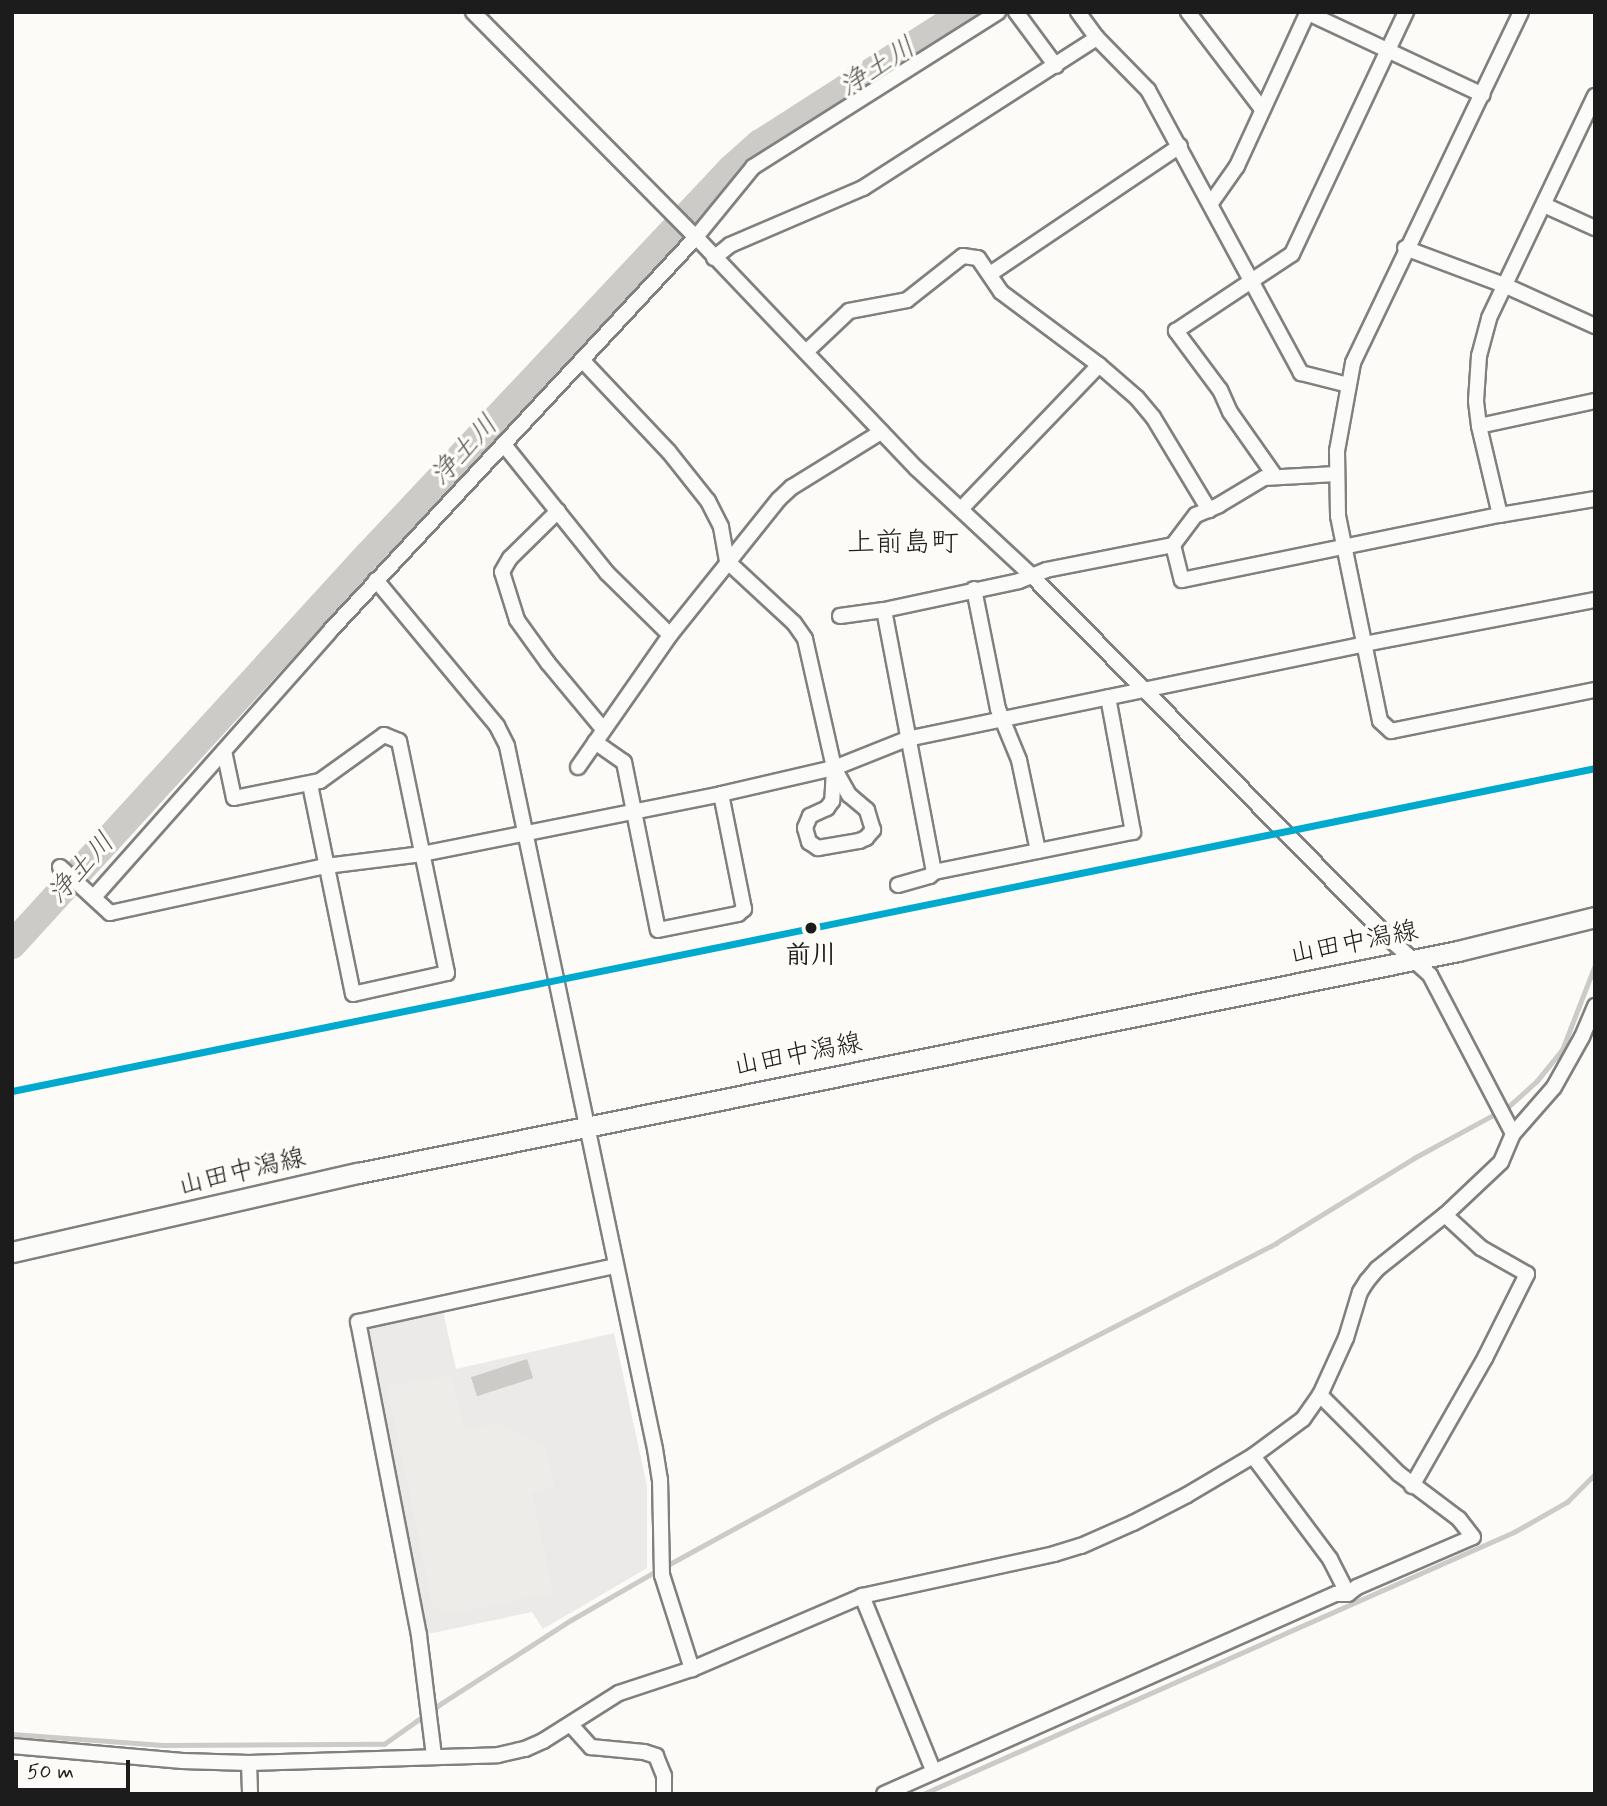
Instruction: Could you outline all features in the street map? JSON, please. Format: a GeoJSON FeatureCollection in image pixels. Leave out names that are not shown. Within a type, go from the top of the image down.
{"type":"FeatureCollection","features":[{"type":"Feature","properties":{"kind":"main road","name":"山田中潟線"},"geometry":{"type":"LineString","coordinates":[[12,1251],[586,1125],[1491,944],[1594,919]]}},
{"type":"Feature","properties":{"kind":"street"},"geometry":{"type":"LineString","coordinates":[[473,12],[672,212],[881,432],[1032,576],[1430,975],[1513,1134]]}},
{"type":"Feature","properties":{"kind":"street"},"geometry":{"type":"LineString","coordinates":[[89,893],[224,751],[376,580],[505,446],[753,167],[998,12]]}},
{"type":"Feature","properties":{"kind":"street"},"geometry":{"type":"LineString","coordinates":[[1016,12],[1056,66]]}},
{"type":"Feature","properties":{"kind":"street"},"geometry":{"type":"LineString","coordinates":[[1079,12],[1097,38],[1148,90],[1301,373],[1348,385]]}},
{"type":"Feature","properties":{"kind":"street"},"geometry":{"type":"LineString","coordinates":[[1188,12],[1262,109]]}},
{"type":"Feature","properties":{"kind":"street"},"geometry":{"type":"LineString","coordinates":[[1275,476],[1230,412],[1220,390],[1175,331],[1292,254],[1406,12]]}},
{"type":"Feature","properties":{"kind":"street"},"geometry":{"type":"LineString","coordinates":[[1521,12],[1483,95],[1405,248],[1353,363],[1341,416],[1336,474],[1343,547],[1380,721],[1391,731],[1595,690]]}},
{"type":"Feature","properties":{"kind":"street"},"geometry":{"type":"LineString","coordinates":[[1211,203],[1237,166],[1306,13],[1483,95]]}},
{"type":"Feature","properties":{"kind":"street"},"geometry":{"type":"LineString","coordinates":[[714,258],[730,244],[863,188],[1097,38]]}},
{"type":"Feature","properties":{"kind":"street"},"geometry":{"type":"LineString","coordinates":[[1500,514],[1479,426],[1476,401],[1479,356],[1489,318],[1504,285],[1544,205],[1589,127],[1595,96]]}},
{"type":"Feature","properties":{"kind":"street"},"geometry":{"type":"LineString","coordinates":[[990,274],[1180,146]]}},
{"type":"Feature","properties":{"kind":"street"},"geometry":{"type":"LineString","coordinates":[[1544,205],[1595,228]]}},
{"type":"Feature","properties":{"kind":"street"},"geometry":{"type":"LineString","coordinates":[[1405,248],[1504,285],[1595,326]]}},
{"type":"Feature","properties":{"kind":"street"},"geometry":{"type":"LineString","coordinates":[[806,352],[849,311],[907,300],[963,256],[978,258],[1001,292],[1099,365],[1137,398],[1153,417],[1209,510]]}},
{"type":"Feature","properties":{"kind":"street"},"geometry":{"type":"LineString","coordinates":[[583,360],[669,452],[708,501],[721,527],[727,561],[794,623],[805,639],[834,768],[832,802],[827,808],[810,816],[805,828],[809,842],[818,848],[859,841],[873,830],[867,810],[849,795],[834,768]]}},
{"type":"Feature","properties":{"kind":"street"},"geometry":{"type":"LineString","coordinates":[[962,508],[1099,365]]}},
{"type":"Feature","properties":{"kind":"street"},"geometry":{"type":"LineString","coordinates":[[1479,426],[1595,401]]}},
{"type":"Feature","properties":{"kind":"street"},"geometry":{"type":"LineString","coordinates":[[578,767],[670,635],[727,561],[792,487],[881,432]]}},
{"type":"Feature","properties":{"kind":"street"},"geometry":{"type":"LineString","coordinates":[[505,446],[607,573],[670,635]]}},
{"type":"Feature","properties":{"kind":"street"},"geometry":{"type":"LineString","coordinates":[[840,616],[884,610],[1173,545],[1196,515],[1264,478],[1336,474]]}},
{"type":"Feature","properties":{"kind":"street"},"geometry":{"type":"LineString","coordinates":[[1173,545],[1182,580],[1500,514],[1595,499]]}},
{"type":"Feature","properties":{"kind":"street"},"geometry":{"type":"LineString","coordinates":[[558,511],[509,558],[502,572],[517,620],[548,663],[603,729]]}},
{"type":"Feature","properties":{"kind":"street"},"geometry":{"type":"LineString","coordinates":[[376,580],[504,737],[528,833],[660,1479],[662,1575],[692,1669]]}},
{"type":"Feature","properties":{"kind":"street"},"geometry":{"type":"LineString","coordinates":[[974,589],[1002,719],[1019,760],[1038,851]]}},
{"type":"Feature","properties":{"kind":"street"},"geometry":{"type":"LineString","coordinates":[[62,870],[110,913],[326,866],[422,854],[721,794],[834,768],[907,739],[1364,644],[1595,600]]}},
{"type":"Feature","properties":{"kind":"street"},"geometry":{"type":"LineString","coordinates":[[884,610],[934,872]]}},
{"type":"Feature","properties":{"kind":"street"},"geometry":{"type":"LineString","coordinates":[[898,885],[930,876],[934,872],[1133,832],[1108,697]]}},
{"type":"Feature","properties":{"kind":"street"},"geometry":{"type":"LineString","coordinates":[[224,751],[234,798],[310,785],[320,781],[384,735],[399,741],[447,974],[353,994],[310,785]]}},
{"type":"Feature","properties":{"kind":"street"},"geometry":{"type":"LineString","coordinates":[[594,742],[624,762],[658,930],[738,914],[744,909],[721,794]]}},
{"type":"Feature","properties":{"kind":"street"},"geometry":{"type":"LineString","coordinates":[[12,1746],[182,1761],[249,1763],[498,1755],[525,1749],[571,1725],[619,1693],[692,1669],[862,1596],[1081,1546],[1187,1495],[1290,1431],[1320,1395],[1346,1338],[1360,1292],[1367,1281],[1377,1269],[1445,1215],[1501,1162],[1513,1134],[1554,1087],[1582,1037],[1595,1006]]}},
{"type":"Feature","properties":{"kind":"street"},"geometry":{"type":"LineString","coordinates":[[1412,1486],[1485,1358],[1527,1273],[1481,1248],[1445,1215]]}},
{"type":"Feature","properties":{"kind":"street"},"geometry":{"type":"LineString","coordinates":[[434,1756],[417,1622],[358,1322],[615,1266]]}},
{"type":"Feature","properties":{"kind":"street"},"geometry":{"type":"LineString","coordinates":[[884,1794],[1324,1600],[1349,1594],[1357,1587],[1473,1536],[1459,1518],[1412,1486],[1320,1395]]}},
{"type":"Feature","properties":{"kind":"street"},"geometry":{"type":"LineString","coordinates":[[1253,1455],[1330,1559],[1349,1594]]}},
{"type":"Feature","properties":{"kind":"street"},"geometry":{"type":"LineString","coordinates":[[862,1596],[934,1772]]}},
{"type":"Feature","properties":{"kind":"street"},"geometry":{"type":"LineString","coordinates":[[571,1725],[591,1746],[644,1752],[656,1756],[664,1776],[664,1794]]}},
{"type":"Feature","properties":{"kind":"street"},"geometry":{"type":"LineString","coordinates":[[249,1763],[250,1794]]}},
{"type":"Feature","properties":{"kind":"shaded area"},"geometry":{"type":"Polygon","coordinates":[[[443,1311],[456,1369],[614,1333],[647,1486],[647,1568],[543,1629],[532,1612],[423,1635],[366,1333],[373,1326],[443,1311]]]}},
{"type":"Feature","properties":{"kind":"shaded area"},"geometry":{"type":"Polygon","coordinates":[[[527,1359],[533,1378],[477,1396],[471,1377],[527,1359]]]}},
{"type":"Feature","properties":{"kind":"shaded area"},"geometry":{"type":"Polygon","coordinates":[[[451,1375],[465,1429],[497,1423],[545,1446],[555,1486],[532,1493],[553,1593],[447,1615],[433,1607],[387,1386],[451,1375]]]}},
{"type":"Feature","properties":{"kind":"waterway","name":"浄土川"},"geometry":{"type":"LineString","coordinates":[[12,945],[368,555],[731,169],[759,144],[965,12]]}},
{"type":"Feature","properties":{"kind":"waterway"},"geometry":{"type":"LineString","coordinates":[[666,1566],[942,1415],[1276,1243],[1414,1158],[1508,1107],[1536,1082],[1562,1050],[1595,965]]}},
{"type":"Feature","properties":{"kind":"waterway"},"geometry":{"type":"LineString","coordinates":[[923,1794],[1514,1532],[1567,1502],[1595,1474]]}},
{"type":"Feature","properties":{"kind":"waterway"},"geometry":{"type":"LineString","coordinates":[[12,1734],[163,1745],[384,1744],[442,1703],[571,1620],[658,1570]]}},
{"type":"Feature","properties":{"kind":"transit line"},"geometry":{"type":"LineString","coordinates":[[12,1091],[1595,768]]}},
{"type":"Feature","properties":{"kind":"place","name":"前川"},"geometry":{"type":"Point","coordinates":[811,928]}},
{"type":"Feature","properties":{"kind":"district","name":"上前島町"},"geometry":{"type":"Point","coordinates":[903,544]}}]}
